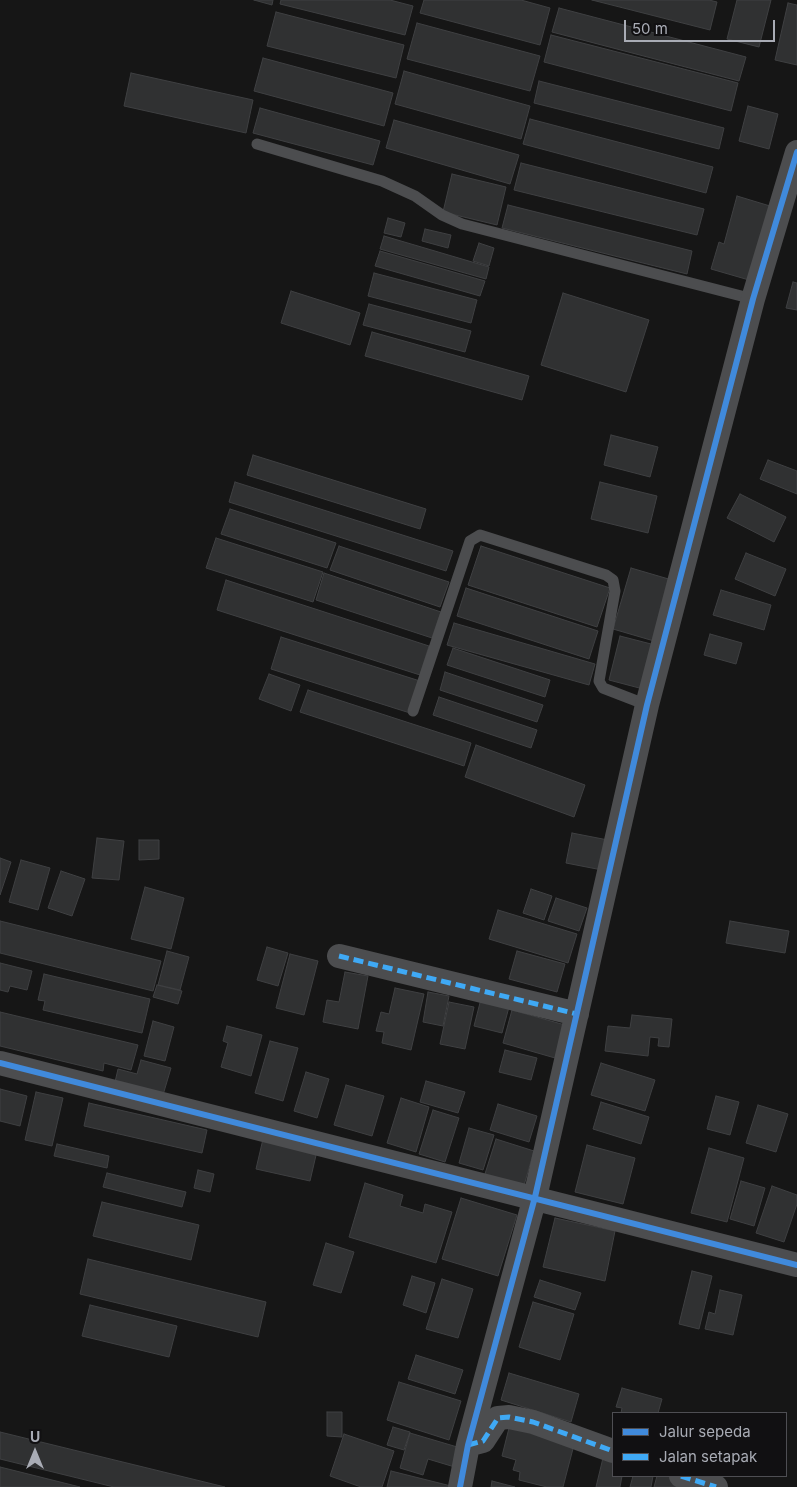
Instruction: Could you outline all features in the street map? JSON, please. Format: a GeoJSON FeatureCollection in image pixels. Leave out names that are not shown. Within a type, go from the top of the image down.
{"type":"FeatureCollection","features":[{"type":"Feature","properties":{"kind":"street"},"geometry":{"type":"LineString","coordinates":[[460,1487],[468,1445],[535,1197],[647,705],[753,299],[797,153]]}},
{"type":"Feature","properties":{"kind":"street"},"geometry":{"type":"LineString","coordinates":[[340,956],[577,1014]]}},
{"type":"Feature","properties":{"kind":"street"},"geometry":{"type":"LineString","coordinates":[[0,1062],[797,1265]]}},
{"type":"Feature","properties":{"kind":"street"},"geometry":{"type":"LineString","coordinates":[[468,1445],[483,1441],[498,1418],[509,1416],[533,1422],[612,1451]]}},
{"type":"Feature","properties":{"kind":"street"},"geometry":{"type":"LineString","coordinates":[[684,1477],[716,1487]]}},
{"type":"Feature","properties":{"kind":"lane"},"geometry":{"type":"LineString","coordinates":[[257,144],[382,180],[415,196],[442,215],[462,224],[753,299]]}},
{"type":"Feature","properties":{"kind":"lane"},"geometry":{"type":"LineString","coordinates":[[414,711],[470,541],[480,535],[606,575],[613,580],[615,591],[599,681],[603,688],[647,705]]}},
{"type":"Feature","properties":{"kind":"building"},"geometry":{"type":"Polygon","coordinates":[[[254,0],[273,0],[272,5],[254,0]]]}},
{"type":"Feature","properties":{"kind":"building"},"geometry":{"type":"Polygon","coordinates":[[[281,0],[390,0],[413,6],[405,35],[280,4],[281,0]]]}},
{"type":"Feature","properties":{"kind":"building"},"geometry":{"type":"Polygon","coordinates":[[[424,0],[521,0],[550,8],[540,45],[420,13],[424,0]]]}},
{"type":"Feature","properties":{"kind":"building"},"geometry":{"type":"Polygon","coordinates":[[[592,0],[709,0],[717,2],[710,30],[592,0]]]}},
{"type":"Feature","properties":{"kind":"building"},"geometry":{"type":"Polygon","coordinates":[[[737,0],[771,0],[759,47],[727,39],[737,0]]]}},
{"type":"Feature","properties":{"kind":"building"},"geometry":{"type":"Polygon","coordinates":[[[788,3],[797,5],[797,65],[775,60],[788,3]]]}},
{"type":"Feature","properties":{"kind":"building"},"geometry":{"type":"Polygon","coordinates":[[[559,8],[746,57],[739,81],[552,32],[559,8]]]}},
{"type":"Feature","properties":{"kind":"building"},"geometry":{"type":"Polygon","coordinates":[[[276,12],[404,45],[396,78],[267,46],[276,12]]]}},
{"type":"Feature","properties":{"kind":"building"},"geometry":{"type":"Polygon","coordinates":[[[417,23],[540,56],[530,91],[407,59],[417,23]]]}},
{"type":"Feature","properties":{"kind":"building"},"geometry":{"type":"Polygon","coordinates":[[[551,35],[738,83],[731,111],[544,62],[551,35]]]}},
{"type":"Feature","properties":{"kind":"building"},"geometry":{"type":"Polygon","coordinates":[[[263,58],[393,93],[384,126],[254,91],[263,58]]]}},
{"type":"Feature","properties":{"kind":"building"},"geometry":{"type":"Polygon","coordinates":[[[404,71],[530,106],[521,139],[395,104],[404,71]]]}},
{"type":"Feature","properties":{"kind":"building"},"geometry":{"type":"Polygon","coordinates":[[[131,73],[253,100],[246,133],[124,106],[131,73]]]}},
{"type":"Feature","properties":{"kind":"building"},"geometry":{"type":"Polygon","coordinates":[[[539,81],[724,128],[719,149],[534,103],[539,81]]]}},
{"type":"Feature","properties":{"kind":"building"},"geometry":{"type":"Polygon","coordinates":[[[748,106],[778,114],[769,149],[739,141],[748,106]]]}},
{"type":"Feature","properties":{"kind":"building"},"geometry":{"type":"Polygon","coordinates":[[[260,108],[380,141],[373,165],[253,133],[260,108]]]}},
{"type":"Feature","properties":{"kind":"building"},"geometry":{"type":"Polygon","coordinates":[[[530,119],[713,167],[706,193],[523,144],[530,119]]]}},
{"type":"Feature","properties":{"kind":"building"},"geometry":{"type":"Polygon","coordinates":[[[394,120],[519,155],[510,184],[386,148],[394,120]]]}},
{"type":"Feature","properties":{"kind":"building"},"geometry":{"type":"Polygon","coordinates":[[[521,163],[704,209],[697,235],[514,190],[521,163]]]}},
{"type":"Feature","properties":{"kind":"building"},"geometry":{"type":"Polygon","coordinates":[[[452,174],[506,187],[497,225],[443,212],[452,174]]]}},
{"type":"Feature","properties":{"kind":"building"},"geometry":{"type":"Polygon","coordinates":[[[737,196],[770,206],[749,280],[711,269],[719,242],[724,244],[737,196]]]}},
{"type":"Feature","properties":{"kind":"building"},"geometry":{"type":"Polygon","coordinates":[[[508,205],[692,251],[687,274],[502,228],[508,205]]]}},
{"type":"Feature","properties":{"kind":"building"},"geometry":{"type":"Polygon","coordinates":[[[388,218],[405,223],[401,237],[384,233],[388,218]]]}},
{"type":"Feature","properties":{"kind":"building"},"geometry":{"type":"Polygon","coordinates":[[[425,229],[451,235],[448,248],[422,241],[425,229]]]}},
{"type":"Feature","properties":{"kind":"building"},"geometry":{"type":"Polygon","coordinates":[[[384,236],[489,267],[486,279],[380,249],[384,236]]]}},
{"type":"Feature","properties":{"kind":"building"},"geometry":{"type":"Polygon","coordinates":[[[479,243],[494,248],[489,266],[473,261],[479,243]]]}},
{"type":"Feature","properties":{"kind":"building"},"geometry":{"type":"Polygon","coordinates":[[[380,251],[485,281],[480,296],[375,266],[380,251]]]}},
{"type":"Feature","properties":{"kind":"building"},"geometry":{"type":"Polygon","coordinates":[[[374,273],[477,300],[471,323],[368,296],[374,273]]]}},
{"type":"Feature","properties":{"kind":"building"},"geometry":{"type":"Polygon","coordinates":[[[793,282],[797,283],[797,310],[786,308],[793,282]]]}},
{"type":"Feature","properties":{"kind":"building"},"geometry":{"type":"Polygon","coordinates":[[[291,291],[360,313],[350,345],[281,323],[291,291]]]}},
{"type":"Feature","properties":{"kind":"building"},"geometry":{"type":"Polygon","coordinates":[[[563,293],[649,320],[626,392],[541,365],[563,293]]]}},
{"type":"Feature","properties":{"kind":"building"},"geometry":{"type":"Polygon","coordinates":[[[369,304],[471,331],[465,352],[363,325],[369,304]]]}},
{"type":"Feature","properties":{"kind":"building"},"geometry":{"type":"Polygon","coordinates":[[[372,332],[529,376],[522,400],[365,356],[372,332]]]}},
{"type":"Feature","properties":{"kind":"building"},"geometry":{"type":"Polygon","coordinates":[[[611,435],[658,447],[650,477],[604,465],[611,435]]]}},
{"type":"Feature","properties":{"kind":"building"},"geometry":{"type":"Polygon","coordinates":[[[253,455],[426,509],[420,529],[247,475],[253,455]]]}},
{"type":"Feature","properties":{"kind":"building"},"geometry":{"type":"Polygon","coordinates":[[[768,460],[797,471],[797,494],[760,479],[768,460]]]}},
{"type":"Feature","properties":{"kind":"building"},"geometry":{"type":"Polygon","coordinates":[[[235,482],[453,551],[446,571],[229,502],[235,482]]]}},
{"type":"Feature","properties":{"kind":"building"},"geometry":{"type":"Polygon","coordinates":[[[600,482],[657,496],[648,533],[591,519],[600,482]]]}},
{"type":"Feature","properties":{"kind":"building"},"geometry":{"type":"Polygon","coordinates":[[[740,494],[786,517],[774,542],[727,518],[740,494]]]}},
{"type":"Feature","properties":{"kind":"building"},"geometry":{"type":"Polygon","coordinates":[[[230,509],[336,543],[327,568],[221,534],[230,509]]]}},
{"type":"Feature","properties":{"kind":"building"},"geometry":{"type":"Polygon","coordinates":[[[216,538],[323,572],[313,602],[206,568],[216,538]]]}},
{"type":"Feature","properties":{"kind":"building"},"geometry":{"type":"Polygon","coordinates":[[[339,546],[449,582],[440,607],[330,570],[339,546]]]}},
{"type":"Feature","properties":{"kind":"building"},"geometry":{"type":"Polygon","coordinates":[[[481,546],[610,588],[597,627],[468,585],[481,546]]]}},
{"type":"Feature","properties":{"kind":"building"},"geometry":{"type":"Polygon","coordinates":[[[746,553],[786,569],[775,596],[735,579],[746,553]]]}},
{"type":"Feature","properties":{"kind":"building"},"geometry":{"type":"Polygon","coordinates":[[[631,568],[672,580],[654,641],[613,629],[631,568]]]}},
{"type":"Feature","properties":{"kind":"building"},"geometry":{"type":"Polygon","coordinates":[[[324,573],[441,612],[432,638],[316,600],[324,573]]]}},
{"type":"Feature","properties":{"kind":"building"},"geometry":{"type":"Polygon","coordinates":[[[226,580],[429,646],[420,675],[217,610],[226,580]]]}},
{"type":"Feature","properties":{"kind":"building"},"geometry":{"type":"Polygon","coordinates":[[[466,588],[598,631],[589,659],[457,616],[466,588]]]}},
{"type":"Feature","properties":{"kind":"building"},"geometry":{"type":"Polygon","coordinates":[[[721,590],[771,605],[764,630],[713,615],[721,590]]]}},
{"type":"Feature","properties":{"kind":"building"},"geometry":{"type":"Polygon","coordinates":[[[454,623],[595,664],[589,685],[447,645],[454,623]]]}},
{"type":"Feature","properties":{"kind":"building"},"geometry":{"type":"Polygon","coordinates":[[[710,634],[742,643],[736,664],[704,655],[710,634]]]}},
{"type":"Feature","properties":{"kind":"building"},"geometry":{"type":"Polygon","coordinates":[[[620,636],[655,645],[643,689],[609,680],[620,636]]]}},
{"type":"Feature","properties":{"kind":"building"},"geometry":{"type":"Polygon","coordinates":[[[281,637],[420,681],[410,713],[271,669],[281,637]]]}},
{"type":"Feature","properties":{"kind":"building"},"geometry":{"type":"Polygon","coordinates":[[[453,648],[550,680],[545,697],[447,665],[453,648]]]}},
{"type":"Feature","properties":{"kind":"building"},"geometry":{"type":"Polygon","coordinates":[[[445,672],[543,705],[537,722],[440,690],[445,672]]]}},
{"type":"Feature","properties":{"kind":"building"},"geometry":{"type":"Polygon","coordinates":[[[269,674],[300,685],[291,711],[259,699],[269,674]]]}},
{"type":"Feature","properties":{"kind":"building"},"geometry":{"type":"Polygon","coordinates":[[[308,690],[471,743],[464,766],[300,712],[308,690]]]}},
{"type":"Feature","properties":{"kind":"building"},"geometry":{"type":"Polygon","coordinates":[[[439,697],[537,730],[531,748],[433,715],[439,697]]]}},
{"type":"Feature","properties":{"kind":"building"},"geometry":{"type":"Polygon","coordinates":[[[476,745],[585,785],[574,817],[465,777],[476,745]]]}},
{"type":"Feature","properties":{"kind":"building"},"geometry":{"type":"Polygon","coordinates":[[[572,833],[608,840],[602,870],[566,863],[572,833]]]}},
{"type":"Feature","properties":{"kind":"building"},"geometry":{"type":"Polygon","coordinates":[[[97,838],[124,841],[119,880],[92,878],[97,838]]]}},
{"type":"Feature","properties":{"kind":"building"},"geometry":{"type":"Polygon","coordinates":[[[139,840],[159,840],[159,859],[139,860],[139,840]]]}},
{"type":"Feature","properties":{"kind":"building"},"geometry":{"type":"Polygon","coordinates":[[[0,858],[11,862],[0,895],[0,858]]]}},
{"type":"Feature","properties":{"kind":"building"},"geometry":{"type":"Polygon","coordinates":[[[21,860],[50,868],[38,910],[9,902],[21,860]]]}},
{"type":"Feature","properties":{"kind":"building"},"geometry":{"type":"Polygon","coordinates":[[[61,871],[85,879],[72,916],[48,908],[61,871]]]}},
{"type":"Feature","properties":{"kind":"building"},"geometry":{"type":"Polygon","coordinates":[[[145,887],[184,898],[171,949],[131,939],[145,887]]]}},
{"type":"Feature","properties":{"kind":"building"},"geometry":{"type":"Polygon","coordinates":[[[531,889],[552,896],[544,920],[523,913],[531,889]]]}},
{"type":"Feature","properties":{"kind":"building"},"geometry":{"type":"Polygon","coordinates":[[[556,898],[587,908],[579,931],[548,921],[556,898]]]}},
{"type":"Feature","properties":{"kind":"building"},"geometry":{"type":"Polygon","coordinates":[[[498,910],[577,934],[568,963],[489,939],[498,910]]]}},
{"type":"Feature","properties":{"kind":"building"},"geometry":{"type":"Polygon","coordinates":[[[0,921],[161,961],[153,991],[0,953],[0,921]]]}},
{"type":"Feature","properties":{"kind":"building"},"geometry":{"type":"Polygon","coordinates":[[[730,921],[789,931],[785,953],[726,943],[730,921]]]}},
{"type":"Feature","properties":{"kind":"building"},"geometry":{"type":"Polygon","coordinates":[[[267,947],[288,953],[278,986],[257,980],[267,947]]]}},
{"type":"Feature","properties":{"kind":"building"},"geometry":{"type":"Polygon","coordinates":[[[167,951],[189,957],[180,990],[158,985],[167,951]]]}},
{"type":"Feature","properties":{"kind":"building"},"geometry":{"type":"Polygon","coordinates":[[[517,951],[565,964],[557,992],[509,979],[517,951]]]}},
{"type":"Feature","properties":{"kind":"building"},"geometry":{"type":"Polygon","coordinates":[[[290,954],[318,961],[304,1015],[276,1008],[290,954]]]}},
{"type":"Feature","properties":{"kind":"building"},"geometry":{"type":"Polygon","coordinates":[[[0,963],[32,971],[27,990],[10,986],[8,992],[0,990],[0,963]]]}},
{"type":"Feature","properties":{"kind":"building"},"geometry":{"type":"Polygon","coordinates":[[[345,972],[368,976],[358,1029],[323,1022],[327,1000],[339,1002],[345,972]]]}},
{"type":"Feature","properties":{"kind":"building"},"geometry":{"type":"Polygon","coordinates":[[[44,974],[150,999],[142,1033],[43,1010],[45,1001],[38,1000],[44,974]]]}},
{"type":"Feature","properties":{"kind":"building"},"geometry":{"type":"Polygon","coordinates":[[[157,985],[182,991],[178,1004],[153,997],[157,985]]]}},
{"type":"Feature","properties":{"kind":"building"},"geometry":{"type":"Polygon","coordinates":[[[395,988],[424,994],[411,1050],[382,1043],[384,1032],[376,1031],[381,1012],[389,1014],[395,988]]]}},
{"type":"Feature","properties":{"kind":"building"},"geometry":{"type":"Polygon","coordinates":[[[428,992],[449,996],[443,1026],[423,1022],[428,992]]]}},
{"type":"Feature","properties":{"kind":"building"},"geometry":{"type":"Polygon","coordinates":[[[481,999],[509,1007],[502,1033],[474,1026],[481,999]]]}},
{"type":"Feature","properties":{"kind":"building"},"geometry":{"type":"Polygon","coordinates":[[[449,1002],[474,1007],[465,1049],[440,1044],[449,1002]]]}},
{"type":"Feature","properties":{"kind":"building"},"geometry":{"type":"Polygon","coordinates":[[[512,1010],[565,1025],[555,1058],[503,1043],[512,1010]]]}},
{"type":"Feature","properties":{"kind":"building"},"geometry":{"type":"Polygon","coordinates":[[[0,1012],[138,1045],[131,1070],[104,1063],[103,1071],[0,1046],[0,1012]]]}},
{"type":"Feature","properties":{"kind":"building"},"geometry":{"type":"Polygon","coordinates":[[[632,1015],[672,1019],[669,1047],[658,1046],[659,1038],[650,1037],[648,1056],[605,1051],[608,1026],[630,1028],[632,1015]]]}},
{"type":"Feature","properties":{"kind":"building"},"geometry":{"type":"Polygon","coordinates":[[[153,1021],[174,1027],[165,1061],[144,1056],[153,1021]]]}},
{"type":"Feature","properties":{"kind":"building"},"geometry":{"type":"Polygon","coordinates":[[[227,1026],[262,1035],[251,1076],[221,1067],[228,1043],[223,1041],[227,1026]]]}},
{"type":"Feature","properties":{"kind":"building"},"geometry":{"type":"Polygon","coordinates":[[[270,1041],[298,1048],[283,1101],[255,1093],[270,1041]]]}},
{"type":"Feature","properties":{"kind":"building"},"geometry":{"type":"Polygon","coordinates":[[[505,1050],[537,1058],[531,1080],[499,1072],[505,1050]]]}},
{"type":"Feature","properties":{"kind":"building"},"geometry":{"type":"Polygon","coordinates":[[[141,1060],[171,1068],[163,1095],[115,1082],[118,1069],[137,1074],[141,1060]]]}},
{"type":"Feature","properties":{"kind":"building"},"geometry":{"type":"Polygon","coordinates":[[[601,1063],[655,1080],[645,1111],[591,1095],[601,1063]]]}},
{"type":"Feature","properties":{"kind":"building"},"geometry":{"type":"Polygon","coordinates":[[[306,1072],[329,1079],[317,1118],[294,1111],[306,1072]]]}},
{"type":"Feature","properties":{"kind":"building"},"geometry":{"type":"Polygon","coordinates":[[[426,1081],[465,1092],[458,1113],[420,1102],[426,1081]]]}},
{"type":"Feature","properties":{"kind":"building"},"geometry":{"type":"Polygon","coordinates":[[[346,1085],[384,1096],[372,1136],[334,1125],[346,1085]]]}},
{"type":"Feature","properties":{"kind":"building"},"geometry":{"type":"Polygon","coordinates":[[[0,1089],[27,1096],[20,1126],[0,1121],[0,1089]]]}},
{"type":"Feature","properties":{"kind":"building"},"geometry":{"type":"Polygon","coordinates":[[[36,1092],[63,1098],[52,1146],[25,1140],[36,1092]]]}},
{"type":"Feature","properties":{"kind":"building"},"geometry":{"type":"Polygon","coordinates":[[[716,1096],[739,1102],[730,1135],[707,1129],[716,1096]]]}},
{"type":"Feature","properties":{"kind":"building"},"geometry":{"type":"Polygon","coordinates":[[[401,1098],[429,1107],[416,1152],[387,1143],[401,1098]]]}},
{"type":"Feature","properties":{"kind":"building"},"geometry":{"type":"Polygon","coordinates":[[[601,1102],[649,1117],[641,1144],[593,1129],[601,1102]]]}},
{"type":"Feature","properties":{"kind":"building"},"geometry":{"type":"Polygon","coordinates":[[[89,1103],[207,1130],[202,1153],[84,1126],[89,1103]]]}},
{"type":"Feature","properties":{"kind":"building"},"geometry":{"type":"Polygon","coordinates":[[[498,1104],[537,1116],[529,1142],[490,1130],[498,1104]]]}},
{"type":"Feature","properties":{"kind":"building"},"geometry":{"type":"Polygon","coordinates":[[[758,1105],[788,1114],[776,1152],[746,1143],[758,1105]]]}},
{"type":"Feature","properties":{"kind":"building"},"geometry":{"type":"Polygon","coordinates":[[[433,1110],[459,1118],[445,1162],[419,1154],[433,1110]]]}},
{"type":"Feature","properties":{"kind":"building"},"geometry":{"type":"Polygon","coordinates":[[[469,1128],[494,1135],[483,1170],[459,1163],[469,1128]]]}},
{"type":"Feature","properties":{"kind":"building"},"geometry":{"type":"Polygon","coordinates":[[[263,1139],[317,1151],[310,1181],[256,1169],[263,1139]]]}},
{"type":"Feature","properties":{"kind":"building"},"geometry":{"type":"Polygon","coordinates":[[[496,1139],[534,1151],[523,1189],[484,1177],[496,1139]]]}},
{"type":"Feature","properties":{"kind":"building"},"geometry":{"type":"Polygon","coordinates":[[[57,1144],[109,1156],[107,1168],[54,1156],[57,1144]]]}},
{"type":"Feature","properties":{"kind":"building"},"geometry":{"type":"Polygon","coordinates":[[[587,1145],[635,1158],[623,1204],[575,1192],[587,1145]]]}},
{"type":"Feature","properties":{"kind":"building"},"geometry":{"type":"Polygon","coordinates":[[[709,1148],[744,1158],[727,1222],[691,1213],[709,1148]]]}},
{"type":"Feature","properties":{"kind":"building"},"geometry":{"type":"Polygon","coordinates":[[[198,1170],[214,1174],[210,1192],[194,1188],[198,1170]]]}},
{"type":"Feature","properties":{"kind":"building"},"geometry":{"type":"Polygon","coordinates":[[[107,1173],[186,1192],[182,1207],[103,1187],[107,1173]]]}},
{"type":"Feature","properties":{"kind":"building"},"geometry":{"type":"Polygon","coordinates":[[[741,1181],[765,1188],[754,1226],[730,1219],[741,1181]]]}},
{"type":"Feature","properties":{"kind":"building"},"geometry":{"type":"Polygon","coordinates":[[[365,1183],[403,1195],[400,1206],[423,1213],[425,1204],[452,1212],[436,1263],[349,1237],[365,1183]]]}},
{"type":"Feature","properties":{"kind":"building"},"geometry":{"type":"Polygon","coordinates":[[[772,1186],[797,1195],[797,1204],[784,1242],[756,1233],[772,1186]]]}},
{"type":"Feature","properties":{"kind":"building"},"geometry":{"type":"Polygon","coordinates":[[[461,1198],[517,1215],[498,1276],[442,1259],[461,1198]]]}},
{"type":"Feature","properties":{"kind":"building"},"geometry":{"type":"Polygon","coordinates":[[[102,1202],[199,1225],[191,1260],[93,1236],[102,1202]]]}},
{"type":"Feature","properties":{"kind":"building"},"geometry":{"type":"Polygon","coordinates":[[[555,1218],[615,1231],[605,1281],[543,1267],[555,1218]]]}},
{"type":"Feature","properties":{"kind":"building"},"geometry":{"type":"Polygon","coordinates":[[[326,1243],[354,1252],[341,1293],[313,1285],[326,1243]]]}},
{"type":"Feature","properties":{"kind":"building"},"geometry":{"type":"Polygon","coordinates":[[[88,1259],[266,1302],[258,1337],[80,1294],[88,1259]]]}},
{"type":"Feature","properties":{"kind":"building"},"geometry":{"type":"Polygon","coordinates":[[[692,1271],[712,1276],[699,1329],[679,1324],[692,1271]]]}},
{"type":"Feature","properties":{"kind":"building"},"geometry":{"type":"Polygon","coordinates":[[[412,1276],[435,1283],[426,1313],[403,1305],[412,1276]]]}},
{"type":"Feature","properties":{"kind":"building"},"geometry":{"type":"Polygon","coordinates":[[[442,1279],[473,1289],[458,1338],[426,1329],[442,1279]]]}},
{"type":"Feature","properties":{"kind":"building"},"geometry":{"type":"Polygon","coordinates":[[[540,1280],[581,1293],[575,1310],[534,1297],[540,1280]]]}},
{"type":"Feature","properties":{"kind":"building"},"geometry":{"type":"Polygon","coordinates":[[[720,1290],[742,1295],[733,1335],[705,1329],[709,1312],[715,1314],[720,1290]]]}},
{"type":"Feature","properties":{"kind":"building"},"geometry":{"type":"Polygon","coordinates":[[[533,1302],[574,1314],[560,1360],[519,1347],[533,1302]]]}},
{"type":"Feature","properties":{"kind":"building"},"geometry":{"type":"Polygon","coordinates":[[[90,1305],[177,1326],[169,1357],[82,1336],[90,1305]]]}},
{"type":"Feature","properties":{"kind":"building"},"geometry":{"type":"Polygon","coordinates":[[[416,1355],[463,1370],[455,1394],[408,1379],[416,1355]]]}},
{"type":"Feature","properties":{"kind":"building"},"geometry":{"type":"Polygon","coordinates":[[[509,1373],[579,1394],[571,1422],[501,1400],[509,1373]]]}},
{"type":"Feature","properties":{"kind":"building"},"geometry":{"type":"Polygon","coordinates":[[[399,1382],[461,1401],[449,1440],[387,1420],[399,1382]]]}},
{"type":"Feature","properties":{"kind":"building"},"geometry":{"type":"Polygon","coordinates":[[[622,1388],[662,1399],[658,1412],[621,1412],[622,1408],[616,1407],[622,1388]]]}},
{"type":"Feature","properties":{"kind":"building"},"geometry":{"type":"Polygon","coordinates":[[[327,1412],[342,1412],[342,1437],[327,1436],[327,1412]]]}},
{"type":"Feature","properties":{"kind":"building"},"geometry":{"type":"Polygon","coordinates":[[[510,1424],[575,1441],[563,1487],[547,1487],[519,1480],[520,1472],[513,1470],[516,1460],[502,1456],[510,1424]]]}},
{"type":"Feature","properties":{"kind":"building"},"geometry":{"type":"Polygon","coordinates":[[[393,1427],[410,1432],[404,1450],[387,1445],[393,1427]]]}},
{"type":"Feature","properties":{"kind":"building"},"geometry":{"type":"Polygon","coordinates":[[[0,1432],[225,1487],[114,1487],[0,1459],[0,1432]]]}},
{"type":"Feature","properties":{"kind":"building"},"geometry":{"type":"Polygon","coordinates":[[[410,1433],[464,1449],[458,1468],[428,1459],[423,1475],[400,1468],[410,1433]]]}},
{"type":"Feature","properties":{"kind":"building"},"geometry":{"type":"Polygon","coordinates":[[[344,1434],[394,1451],[382,1487],[361,1487],[330,1476],[344,1434]]]}},
{"type":"Feature","properties":{"kind":"building"},"geometry":{"type":"Polygon","coordinates":[[[603,1458],[612,1460],[612,1477],[622,1477],[620,1487],[596,1487],[603,1458]]]}},
{"type":"Feature","properties":{"kind":"building"},"geometry":{"type":"Polygon","coordinates":[[[0,1467],[80,1487],[0,1487],[0,1467]]]}},
{"type":"Feature","properties":{"kind":"building"},"geometry":{"type":"Polygon","coordinates":[[[391,1471],[455,1487],[387,1487],[391,1471]]]}},
{"type":"Feature","properties":{"kind":"building"},"geometry":{"type":"Polygon","coordinates":[[[633,1477],[653,1477],[651,1487],[630,1487],[633,1477]]]}},
{"type":"Feature","properties":{"kind":"building"},"geometry":{"type":"Polygon","coordinates":[[[657,1477],[671,1477],[685,1487],[654,1487],[657,1477]]]}},
{"type":"Feature","properties":{"kind":"building"},"geometry":{"type":"Polygon","coordinates":[[[492,1481],[515,1487],[491,1487],[492,1481]]]}},
{"type":"Feature","properties":{"kind":"marked path"},"geometry":{"type":"LineString","coordinates":[[339,956],[577,1014]]}},
{"type":"Feature","properties":{"kind":"marked path"},"geometry":{"type":"LineString","coordinates":[[468,1445],[483,1441],[498,1418],[509,1417],[533,1422],[612,1451]]}},
{"type":"Feature","properties":{"kind":"marked path"},"geometry":{"type":"LineString","coordinates":[[684,1477],[716,1487]]}},
{"type":"Feature","properties":{"kind":"cycle path"},"geometry":{"type":"LineString","coordinates":[[460,1487],[468,1445],[535,1197],[647,705],[753,299],[797,152]]}},
{"type":"Feature","properties":{"kind":"cycle path"},"geometry":{"type":"LineString","coordinates":[[0,1063],[797,1265]]}}]}
